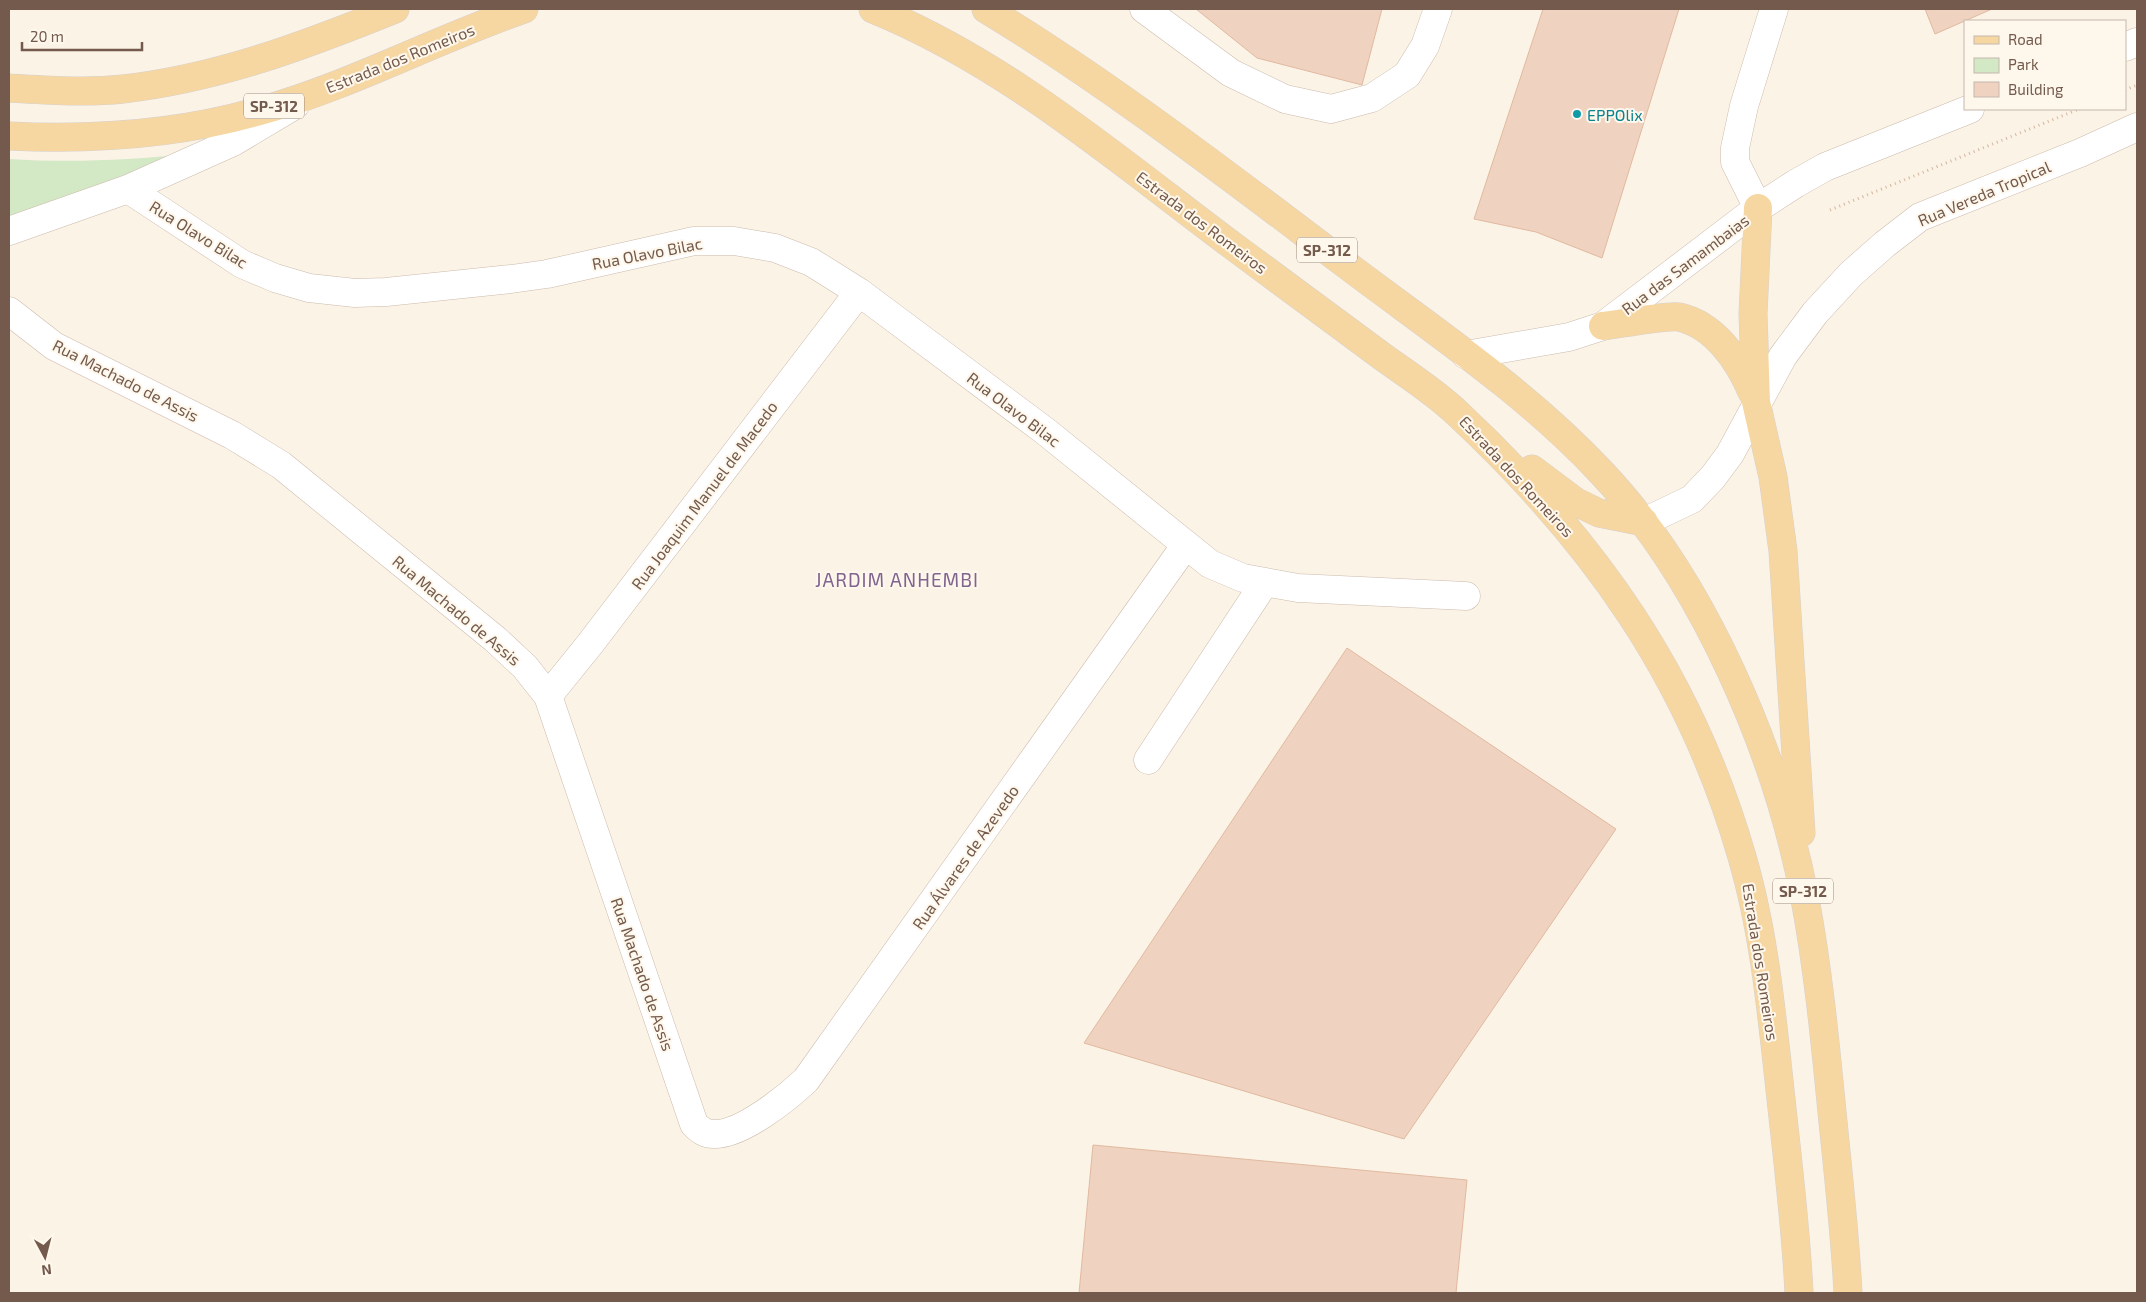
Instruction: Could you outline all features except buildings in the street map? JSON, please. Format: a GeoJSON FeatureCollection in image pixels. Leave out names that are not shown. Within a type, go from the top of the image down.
{"type":"FeatureCollection","features":[{"type":"Feature","properties":{"kind":"main road"},"geometry":{"type":"LineString","coordinates":[[9,88],[60,91],[122,89],[183,80],[243,66],[302,47],[395,9]]}},
{"type":"Feature","properties":{"kind":"main road","name":"Estrada dos Romeiros"},"geometry":{"type":"LineString","coordinates":[[9,136],[59,138],[126,136],[192,127],[256,112],[318,91],[524,9]]}},
{"type":"Feature","properties":{"kind":"main road","name":"Estrada dos Romeiros"},"geometry":{"type":"LineString","coordinates":[[873,9],[903,21],[948,45],[1060,116],[1454,410],[1542,498],[1582,546],[1629,610],[1665,668],[1697,732],[1722,793],[1748,879],[1759,926],[1770,995],[1797,1249],[1799,1293]]}},
{"type":"Feature","properties":{"kind":"main road","name":"SP-312"},"geometry":{"type":"LineString","coordinates":[[986,9],[1089,75],[1203,156],[1466,355],[1548,419],[1602,472],[1644,522],[1685,584],[1735,680],[1784,815],[1804,894],[1820,988],[1846,1247],[1848,1293]]}},
{"type":"Feature","properties":{"kind":"main road"},"geometry":{"type":"LineString","coordinates":[[1758,208],[1753,314],[1756,402],[1773,477],[1783,551],[1804,894]]}},
{"type":"Feature","properties":{"kind":"main road"},"geometry":{"type":"LineString","coordinates":[[1603,326],[1679,317],[1705,329],[1725,346],[1742,370],[1756,402]]}},
{"type":"Feature","properties":{"kind":"main road"},"geometry":{"type":"LineString","coordinates":[[1454,410],[1576,502],[1598,513],[1644,522]]}},
{"type":"Feature","properties":{"kind":"street"},"geometry":{"type":"LineString","coordinates":[[1144,9],[1231,74],[1285,99],[1331,109],[1372,98],[1407,75],[1425,46],[1438,9]]}},
{"type":"Feature","properties":{"kind":"street","name":"Rua das Samambaias"},"geometry":{"type":"LineString","coordinates":[[1466,355],[1569,337],[1603,326],[1758,208],[1735,162],[1736,148],[1744,106],[1774,9]]}},
{"type":"Feature","properties":{"kind":"street"},"geometry":{"type":"LineString","coordinates":[[9,231],[128,189],[233,142],[318,91]]}},
{"type":"Feature","properties":{"kind":"street"},"geometry":{"type":"LineString","coordinates":[[1758,208],[1825,167],[1968,110]]}},
{"type":"Feature","properties":{"kind":"street","name":"Rua Vereda Tropical"},"geometry":{"type":"LineString","coordinates":[[1644,522],[1692,499],[1713,477],[1730,454],[1756,402],[1783,356],[1815,313],[1851,274],[1920,217],[2080,153],[2137,127]]}},
{"type":"Feature","properties":{"kind":"street","name":"Rua Olavo Bilac"},"geometry":{"type":"LineString","coordinates":[[128,189],[242,264],[275,278],[309,288],[355,292],[386,292],[511,280],[694,241],[734,241],[775,248],[811,262],[859,292],[1045,431],[1185,546],[1210,564],[1243,578],[1298,588],[1466,596]]}},
{"type":"Feature","properties":{"kind":"street","name":"Rua Joaquim Manuel de Macedo"},"geometry":{"type":"LineString","coordinates":[[548,696],[590,644],[859,292]]}},
{"type":"Feature","properties":{"kind":"street","name":"Rua Machado de Assis"},"geometry":{"type":"LineString","coordinates":[[9,311],[54,346],[232,435],[281,465],[495,639],[525,667],[548,696],[694,1124],[702,1132],[714,1134]]}},
{"type":"Feature","properties":{"kind":"street","name":"Rua Álvares de Azevedo"},"geometry":{"type":"LineString","coordinates":[[714,1134],[728,1132],[758,1116],[806,1080],[1185,546]]}},
{"type":"Feature","properties":{"kind":"street"},"geometry":{"type":"LineString","coordinates":[[1148,760],[1265,582]]}},
{"type":"Feature","properties":{"kind":"path"},"geometry":{"type":"LineString","coordinates":[[1830,210],[2077,110]]}},
{"type":"Feature","properties":{"kind":"green space"},"geometry":{"type":"Polygon","coordinates":[[[190,154],[9,217],[9,159],[54,161],[100,160],[190,154]]]}},
{"type":"Feature","properties":{"kind":"place","name":"EPPOlix"},"geometry":{"type":"Point","coordinates":[1577,114]}},
{"type":"Feature","properties":{"kind":"district","name":"JARDIM ANHEMBI"},"geometry":{"type":"Point","coordinates":[897,579]}}]}
